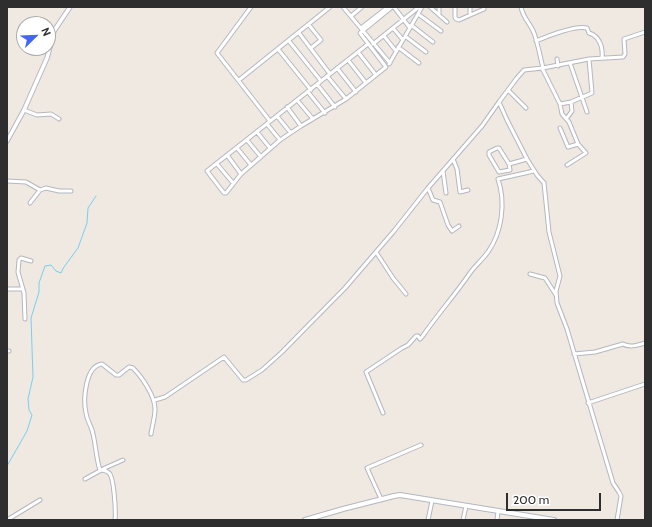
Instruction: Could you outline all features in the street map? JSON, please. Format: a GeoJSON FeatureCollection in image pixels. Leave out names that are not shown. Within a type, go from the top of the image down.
{"type":"FeatureCollection","features":[{"type":"Feature","properties":{"kind":"main road"},"geometry":{"type":"LineString","coordinates":[[305,520],[380,499],[400,496],[498,511],[538,519],[554,520]]}},
{"type":"Feature","properties":{"kind":"street"},"geometry":{"type":"LineString","coordinates":[[7,141],[24,110],[47,58],[54,32],[70,7]]}},
{"type":"Feature","properties":{"kind":"street"},"geometry":{"type":"LineString","coordinates":[[251,7],[216,53],[239,80],[270,121]]}},
{"type":"Feature","properties":{"kind":"street"},"geometry":{"type":"LineString","coordinates":[[239,80],[330,7]]}},
{"type":"Feature","properties":{"kind":"street"},"geometry":{"type":"LineString","coordinates":[[343,7],[390,63]]}},
{"type":"Feature","properties":{"kind":"street"},"geometry":{"type":"LineString","coordinates":[[351,16],[362,7]]}},
{"type":"Feature","properties":{"kind":"street"},"geometry":{"type":"LineString","coordinates":[[386,67],[360,33],[362,29],[388,7]]}},
{"type":"Feature","properties":{"kind":"street"},"geometry":{"type":"LineString","coordinates":[[362,29],[393,7],[410,27],[433,42]]}},
{"type":"Feature","properties":{"kind":"street"},"geometry":{"type":"LineString","coordinates":[[374,44],[420,7]]}},
{"type":"Feature","properties":{"kind":"street"},"geometry":{"type":"LineString","coordinates":[[368,44],[207,171],[224,193],[226,193],[241,174],[290,132],[335,107],[386,67],[390,63],[418,14],[420,7]]}},
{"type":"Feature","properties":{"kind":"street"},"geometry":{"type":"LineString","coordinates":[[430,7],[447,22]]}},
{"type":"Feature","properties":{"kind":"street"},"geometry":{"type":"LineString","coordinates":[[439,7],[439,14]]}},
{"type":"Feature","properties":{"kind":"street"},"geometry":{"type":"LineString","coordinates":[[455,7],[455,17],[458,20],[484,9],[484,7]]}},
{"type":"Feature","properties":{"kind":"street"},"geometry":{"type":"LineString","coordinates":[[470,7],[470,15]]}},
{"type":"Feature","properties":{"kind":"street"},"geometry":{"type":"LineString","coordinates":[[521,7],[524,17],[531,26],[543,68],[560,104],[562,114],[567,118],[578,144],[586,153],[567,165]]}},
{"type":"Feature","properties":{"kind":"street"},"geometry":{"type":"LineString","coordinates":[[418,14],[441,31]]}},
{"type":"Feature","properties":{"kind":"street"},"geometry":{"type":"LineString","coordinates":[[309,25],[321,40],[311,48]]}},
{"type":"Feature","properties":{"kind":"street"},"geometry":{"type":"LineString","coordinates":[[536,41],[575,28],[585,27],[589,33],[594,34],[601,45],[603,51],[602,58]]}},
{"type":"Feature","properties":{"kind":"street"},"geometry":{"type":"LineString","coordinates":[[393,28],[404,38],[426,52]]}},
{"type":"Feature","properties":{"kind":"street"},"geometry":{"type":"LineString","coordinates":[[154,400],[171,392],[224,357],[243,380],[254,375],[281,353],[345,288],[376,252],[428,188],[482,126],[524,70],[558,66],[589,59],[624,56],[624,39],[645,32]]}},
{"type":"Feature","properties":{"kind":"street"},"geometry":{"type":"LineString","coordinates":[[299,33],[330,74]]}},
{"type":"Feature","properties":{"kind":"street"},"geometry":{"type":"LineString","coordinates":[[384,36],[397,49],[419,63]]}},
{"type":"Feature","properties":{"kind":"street"},"geometry":{"type":"LineString","coordinates":[[289,41],[321,81]]}},
{"type":"Feature","properties":{"kind":"street"},"geometry":{"type":"LineString","coordinates":[[278,49],[325,113]]}},
{"type":"Feature","properties":{"kind":"street"},"geometry":{"type":"LineString","coordinates":[[358,52],[376,75]]}},
{"type":"Feature","properties":{"kind":"street"},"geometry":{"type":"LineString","coordinates":[[557,59],[558,66]]}},
{"type":"Feature","properties":{"kind":"street"},"geometry":{"type":"LineString","coordinates":[[560,104],[571,102],[592,93],[589,59]]}},
{"type":"Feature","properties":{"kind":"street"},"geometry":{"type":"LineString","coordinates":[[348,60],[366,83]]}},
{"type":"Feature","properties":{"kind":"street"},"geometry":{"type":"LineString","coordinates":[[570,63],[587,112]]}},
{"type":"Feature","properties":{"kind":"street"},"geometry":{"type":"LineString","coordinates":[[337,68],[356,92]]}},
{"type":"Feature","properties":{"kind":"street"},"geometry":{"type":"LineString","coordinates":[[327,76],[346,99]]}},
{"type":"Feature","properties":{"kind":"street"},"geometry":{"type":"LineString","coordinates":[[317,84],[335,107]]}},
{"type":"Feature","properties":{"kind":"street"},"geometry":{"type":"LineString","coordinates":[[508,90],[526,108]]}},
{"type":"Feature","properties":{"kind":"street"},"geometry":{"type":"LineString","coordinates":[[297,100],[313,119]]}},
{"type":"Feature","properties":{"kind":"street"},"geometry":{"type":"LineString","coordinates":[[499,102],[527,160],[534,171],[543,180],[545,186],[549,232],[560,276],[556,295],[557,303],[567,330],[613,483],[620,494],[617,520]]}},
{"type":"Feature","properties":{"kind":"street"},"geometry":{"type":"LineString","coordinates":[[567,118],[572,111],[571,102]]}},
{"type":"Feature","properties":{"kind":"street"},"geometry":{"type":"LineString","coordinates":[[287,107],[301,126]]}},
{"type":"Feature","properties":{"kind":"street"},"geometry":{"type":"LineString","coordinates":[[24,110],[37,115],[51,114],[59,119]]}},
{"type":"Feature","properties":{"kind":"street"},"geometry":{"type":"LineString","coordinates":[[277,116],[290,132]]}},
{"type":"Feature","properties":{"kind":"street"},"geometry":{"type":"LineString","coordinates":[[267,124],[280,140]]}},
{"type":"Feature","properties":{"kind":"street"},"geometry":{"type":"LineString","coordinates":[[560,128],[568,147],[578,144]]}},
{"type":"Feature","properties":{"kind":"street"},"geometry":{"type":"LineString","coordinates":[[257,132],[270,148]]}},
{"type":"Feature","properties":{"kind":"street"},"geometry":{"type":"LineString","coordinates":[[247,140],[260,157]]}},
{"type":"Feature","properties":{"kind":"street"},"geometry":{"type":"LineString","coordinates":[[237,148],[251,165]]}},
{"type":"Feature","properties":{"kind":"street"},"geometry":{"type":"LineString","coordinates":[[498,148],[509,164],[510,170],[499,172],[489,155],[489,152],[498,148]]}},
{"type":"Feature","properties":{"kind":"street"},"geometry":{"type":"LineString","coordinates":[[227,155],[241,174]]}},
{"type":"Feature","properties":{"kind":"street"},"geometry":{"type":"LineString","coordinates":[[453,159],[457,169],[460,192],[468,190]]}},
{"type":"Feature","properties":{"kind":"street"},"geometry":{"type":"LineString","coordinates":[[509,164],[527,160]]}},
{"type":"Feature","properties":{"kind":"street"},"geometry":{"type":"LineString","coordinates":[[217,164],[233,184]]}},
{"type":"Feature","properties":{"kind":"street"},"geometry":{"type":"LineString","coordinates":[[443,171],[446,193]]}},
{"type":"Feature","properties":{"kind":"street"},"geometry":{"type":"LineString","coordinates":[[383,413],[366,372],[408,345],[416,336],[420,339],[488,252],[498,231],[503,205],[502,190],[498,179],[534,171]]}},
{"type":"Feature","properties":{"kind":"street"},"geometry":{"type":"LineString","coordinates":[[7,181],[26,182],[40,190]]}},
{"type":"Feature","properties":{"kind":"street"},"geometry":{"type":"LineString","coordinates":[[30,203],[40,190],[46,188],[70,191]]}},
{"type":"Feature","properties":{"kind":"street"},"geometry":{"type":"LineString","coordinates":[[428,188],[433,200],[440,202],[448,225],[452,231],[459,226]]}},
{"type":"Feature","properties":{"kind":"street"},"geometry":{"type":"LineString","coordinates":[[376,252],[393,278],[406,294]]}},
{"type":"Feature","properties":{"kind":"street"},"geometry":{"type":"LineString","coordinates":[[25,319],[24,294],[18,269],[19,260],[21,258],[31,261]]}},
{"type":"Feature","properties":{"kind":"street"},"geometry":{"type":"LineString","coordinates":[[530,274],[546,278],[556,295]]}},
{"type":"Feature","properties":{"kind":"street"},"geometry":{"type":"LineString","coordinates":[[7,289],[23,289]]}},
{"type":"Feature","properties":{"kind":"street"},"geometry":{"type":"LineString","coordinates":[[574,354],[595,352],[623,344],[632,346],[645,343]]}},
{"type":"Feature","properties":{"kind":"street"},"geometry":{"type":"LineString","coordinates":[[100,470],[96,459],[93,433],[86,413],[84,399],[89,375],[96,367],[102,364],[116,375],[119,375],[129,367],[133,368],[154,400],[155,409],[152,434]]}},
{"type":"Feature","properties":{"kind":"street"},"geometry":{"type":"LineString","coordinates":[[588,403],[645,384]]}},
{"type":"Feature","properties":{"kind":"street"},"geometry":{"type":"LineString","coordinates":[[380,499],[367,468],[421,445]]}},
{"type":"Feature","properties":{"kind":"street"},"geometry":{"type":"LineString","coordinates":[[85,479],[100,470],[124,460]]}},
{"type":"Feature","properties":{"kind":"street"},"geometry":{"type":"LineString","coordinates":[[100,470],[109,473],[112,480],[115,520]]}},
{"type":"Feature","properties":{"kind":"street"},"geometry":{"type":"LineString","coordinates":[[7,520],[40,500]]}},
{"type":"Feature","properties":{"kind":"street"},"geometry":{"type":"LineString","coordinates":[[428,520],[432,501]]}},
{"type":"Feature","properties":{"kind":"street"},"geometry":{"type":"LineString","coordinates":[[463,520],[466,506]]}},
{"type":"Feature","properties":{"kind":"street"},"geometry":{"type":"LineString","coordinates":[[497,520],[498,511]]}},
{"type":"Feature","properties":{"kind":"waterway"},"geometry":{"type":"LineString","coordinates":[[7,466],[27,431],[32,415],[29,410],[28,399],[33,377],[31,318],[39,292],[39,283],[45,266],[51,265],[56,271],[61,273],[78,248],[87,223],[88,208],[96,196]]}}]}
